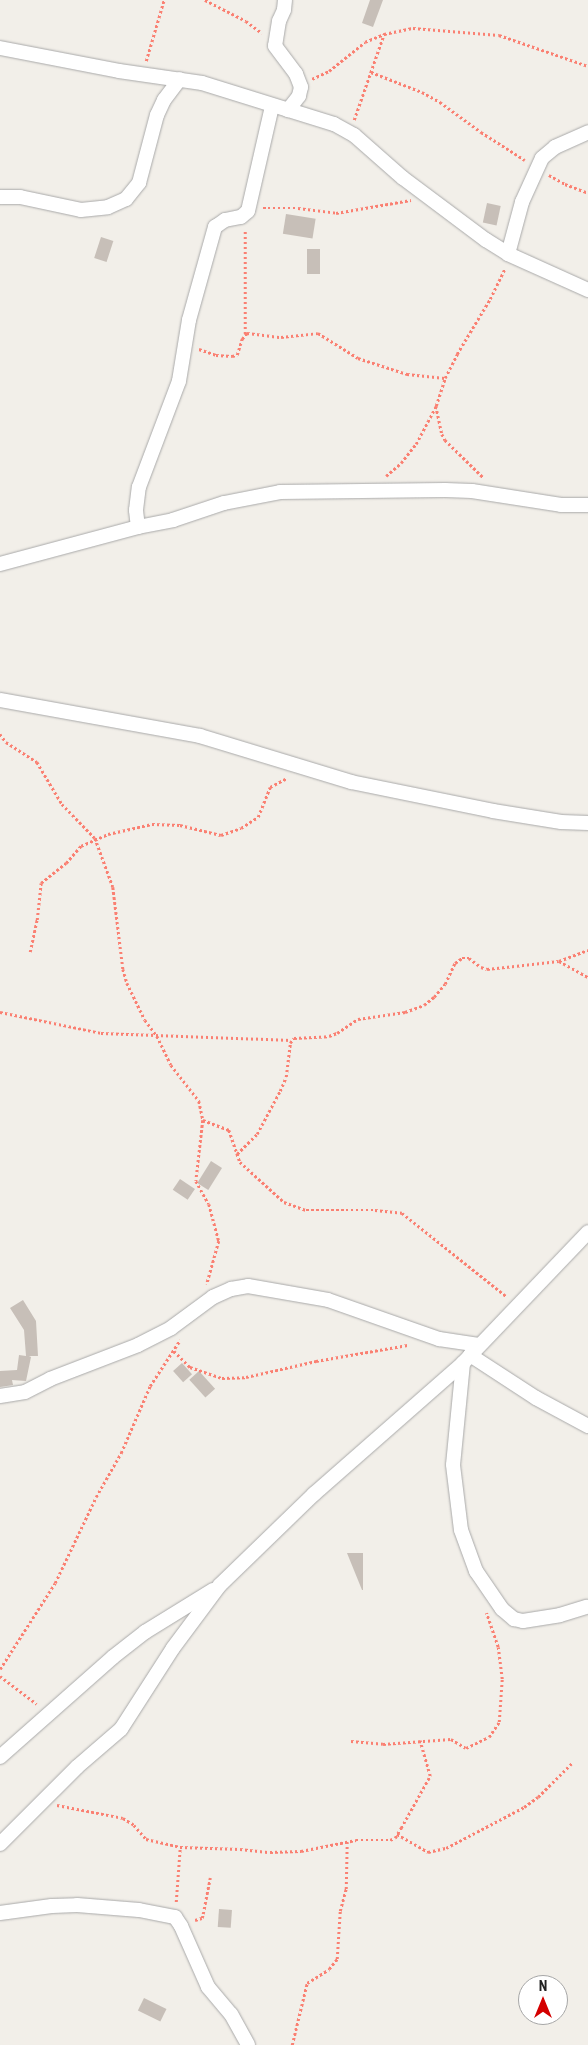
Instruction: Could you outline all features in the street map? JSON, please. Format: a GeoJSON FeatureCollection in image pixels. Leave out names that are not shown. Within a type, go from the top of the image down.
{"type":"FeatureCollection","features":[{"type":"Feature","properties":{"kind":"street"},"geometry":{"type":"LineString","coordinates":[[285,0],[284,10],[278,21],[276,46],[296,74],[301,86],[300,96],[288,110]]}},
{"type":"Feature","properties":{"kind":"street"},"geometry":{"type":"LineString","coordinates":[[0,48],[214,86],[272,106],[315,117],[349,132],[426,196],[508,254],[588,290]]}},
{"type":"Feature","properties":{"kind":"street"},"geometry":{"type":"LineString","coordinates":[[0,197],[20,197],[81,210],[108,207],[126,199],[139,183],[157,115],[164,100],[180,79]]}},
{"type":"Feature","properties":{"kind":"street"},"geometry":{"type":"LineString","coordinates":[[138,527],[136,510],[139,487],[171,406],[183,365],[185,344],[215,228],[225,220],[241,217],[249,207],[272,106]]}},
{"type":"Feature","properties":{"kind":"street"},"geometry":{"type":"LineString","coordinates":[[508,254],[522,202],[542,158],[548,151],[588,132]]}},
{"type":"Feature","properties":{"kind":"street"},"geometry":{"type":"LineString","coordinates":[[0,564],[138,527],[173,520],[224,503],[280,492],[445,490],[561,505],[588,505]]}},
{"type":"Feature","properties":{"kind":"street"},"geometry":{"type":"LineString","coordinates":[[0,700],[200,736],[300,769],[351,782],[493,811],[561,822],[588,823]]}},
{"type":"Feature","properties":{"kind":"street"},"geometry":{"type":"LineString","coordinates":[[0,1844],[52,1792],[121,1729],[173,1648],[220,1585],[314,1494],[471,1354],[588,1232]]}},
{"type":"Feature","properties":{"kind":"street"},"geometry":{"type":"LineString","coordinates":[[0,1396],[25,1392],[50,1379],[138,1345],[170,1328],[203,1304],[231,1289],[248,1286],[264,1287],[337,1303],[439,1339],[471,1354],[536,1398],[588,1426]]}},
{"type":"Feature","properties":{"kind":"street"},"geometry":{"type":"LineString","coordinates":[[471,1354],[453,1465],[460,1530],[476,1571],[502,1609],[514,1619],[523,1621],[560,1615],[587,1606]]}},
{"type":"Feature","properties":{"kind":"street"},"geometry":{"type":"LineString","coordinates":[[0,1757],[51,1713],[65,1698],[144,1632],[220,1585]]}},
{"type":"Feature","properties":{"kind":"street"},"geometry":{"type":"LineString","coordinates":[[0,1914],[52,1906],[77,1905],[139,1910],[175,1917],[181,1926],[208,1987],[231,2014],[248,2045]]}},
{"type":"Feature","properties":{"kind":"path"},"geometry":{"type":"LineString","coordinates":[[145,75],[148,54],[164,0]]}},
{"type":"Feature","properties":{"kind":"path"},"geometry":{"type":"LineString","coordinates":[[205,0],[246,21],[276,46]]}},
{"type":"Feature","properties":{"kind":"path"},"geometry":{"type":"LineString","coordinates":[[301,86],[328,71],[365,42],[384,34],[413,28],[486,33],[522,42],[588,66]]}},
{"type":"Feature","properties":{"kind":"path"},"geometry":{"type":"LineString","coordinates":[[349,132],[384,34]]}},
{"type":"Feature","properties":{"kind":"path"},"geometry":{"type":"LineString","coordinates":[[371,72],[422,92],[440,102],[481,132],[538,169],[565,184],[588,193]]}},
{"type":"Feature","properties":{"kind":"path"},"geometry":{"type":"LineString","coordinates":[[185,344],[216,355],[232,356],[239,352],[245,334],[246,272],[244,243],[249,207],[298,208],[336,213],[426,196]]}},
{"type":"Feature","properties":{"kind":"path"},"geometry":{"type":"LineString","coordinates":[[380,479],[401,463],[416,444],[436,406],[445,378],[504,271],[508,254]]}},
{"type":"Feature","properties":{"kind":"path"},"geometry":{"type":"LineString","coordinates":[[245,334],[280,337],[318,333],[358,358],[407,374],[445,378]]}},
{"type":"Feature","properties":{"kind":"path"},"geometry":{"type":"LineString","coordinates":[[436,406],[442,434],[446,440],[502,497]]}},
{"type":"Feature","properties":{"kind":"path"},"geometry":{"type":"LineString","coordinates":[[0,734],[6,742],[37,762],[62,804],[95,838],[113,887],[123,969],[127,983],[144,1020],[157,1036],[170,1065],[199,1101],[203,1120],[196,1181],[209,1204],[219,1241],[203,1304]]}},
{"type":"Feature","properties":{"kind":"path"},"geometry":{"type":"LineString","coordinates":[[30,952],[37,920],[41,883],[66,863],[81,846],[95,838],[152,824],[180,825],[221,835],[241,828],[258,816],[270,787],[300,769]]}},
{"type":"Feature","properties":{"kind":"path"},"geometry":{"type":"LineString","coordinates":[[0,1012],[101,1032],[157,1036],[292,1040],[298,1037],[328,1036],[337,1033],[358,1018],[405,1012],[424,1005],[445,984],[455,963],[462,958],[469,958],[487,969],[558,961],[588,950]]}},
{"type":"Feature","properties":{"kind":"path"},"geometry":{"type":"LineString","coordinates":[[558,961],[588,977]]}},
{"type":"Feature","properties":{"kind":"path"},"geometry":{"type":"LineString","coordinates":[[237,1154],[257,1134],[280,1091],[286,1076],[292,1040]]}},
{"type":"Feature","properties":{"kind":"path"},"geometry":{"type":"LineString","coordinates":[[203,1120],[229,1130],[237,1154],[244,1166],[284,1202],[306,1210],[375,1210],[402,1213],[489,1285],[517,1304]]}},
{"type":"Feature","properties":{"kind":"path"},"geometry":{"type":"LineString","coordinates":[[0,1669],[55,1583],[96,1497],[121,1453],[150,1386],[184,1335]]}},
{"type":"Feature","properties":{"kind":"path"},"geometry":{"type":"LineString","coordinates":[[174,1351],[190,1367],[222,1378],[246,1377],[316,1361],[412,1344]]}},
{"type":"Feature","properties":{"kind":"path"},"geometry":{"type":"LineString","coordinates":[[351,1741],[383,1744],[451,1739],[466,1748],[484,1740],[497,1728],[501,1708],[500,1658],[496,1639],[486,1611]]}},
{"type":"Feature","properties":{"kind":"path"},"geometry":{"type":"LineString","coordinates":[[0,1676],[51,1713]]}},
{"type":"Feature","properties":{"kind":"path"},"geometry":{"type":"LineString","coordinates":[[52,1792],[46,1801],[123,1818],[134,1825],[146,1839],[180,1847],[286,1852],[302,1851],[347,1842],[390,1840],[398,1834],[430,1776],[420,1740]]}},
{"type":"Feature","properties":{"kind":"path"},"geometry":{"type":"LineString","coordinates":[[398,1834],[428,1852],[446,1848],[531,1802],[573,1762]]}},
{"type":"Feature","properties":{"kind":"path"},"geometry":{"type":"LineString","coordinates":[[292,2045],[307,1983],[329,1969],[337,1959],[340,1911],[346,1889],[347,1842]]}},
{"type":"Feature","properties":{"kind":"path"},"geometry":{"type":"LineString","coordinates":[[180,1847],[175,1917],[194,1920],[202,1918],[210,1878]]}},
{"type":"Feature","properties":{"kind":"building"},"geometry":{"type":"Polygon","coordinates":[[[370,0],[383,0],[373,27],[362,23],[370,0]]]}},
{"type":"Feature","properties":{"kind":"building"},"geometry":{"type":"Polygon","coordinates":[[[487,203],[501,206],[497,225],[483,223],[487,203]]]}},
{"type":"Feature","properties":{"kind":"building"},"geometry":{"type":"Polygon","coordinates":[[[286,214],[316,219],[313,238],[283,234],[286,214]]]}},
{"type":"Feature","properties":{"kind":"building"},"geometry":{"type":"Polygon","coordinates":[[[101,237],[113,241],[107,262],[94,258],[101,237]]]}},
{"type":"Feature","properties":{"kind":"building"},"geometry":{"type":"Polygon","coordinates":[[[307,249],[320,249],[320,274],[307,274],[307,249]]]}},
{"type":"Feature","properties":{"kind":"building"},"geometry":{"type":"Polygon","coordinates":[[[211,1161],[222,1168],[208,1190],[197,1183],[211,1161]]]}},
{"type":"Feature","properties":{"kind":"building"},"geometry":{"type":"Polygon","coordinates":[[[180,1179],[195,1189],[188,1200],[173,1190],[180,1179]]]}},
{"type":"Feature","properties":{"kind":"building"},"geometry":{"type":"Polygon","coordinates":[[[23,1300],[36,1321],[38,1356],[29,1356],[31,1357],[26,1381],[12,1380],[13,1385],[0,1387],[0,1371],[17,1370],[19,1355],[26,1356],[24,1330],[10,1308],[23,1300]]]}},
{"type":"Feature","properties":{"kind":"building"},"geometry":{"type":"Polygon","coordinates":[[[182,1363],[192,1374],[183,1382],[173,1371],[182,1363]]]}},
{"type":"Feature","properties":{"kind":"building"},"geometry":{"type":"Polygon","coordinates":[[[199,1371],[215,1389],[205,1398],[189,1380],[199,1371]]]}},
{"type":"Feature","properties":{"kind":"building"},"geometry":{"type":"Polygon","coordinates":[[[347,1553],[363,1553],[363,1590],[362,1590],[347,1553]]]}},
{"type":"Feature","properties":{"kind":"building"},"geometry":{"type":"Polygon","coordinates":[[[219,1909],[232,1910],[231,1928],[218,1927],[219,1909]]]}},
{"type":"Feature","properties":{"kind":"building"},"geometry":{"type":"Polygon","coordinates":[[[144,1998],[166,2009],[160,2022],[138,2011],[144,1998]]]}}]}
